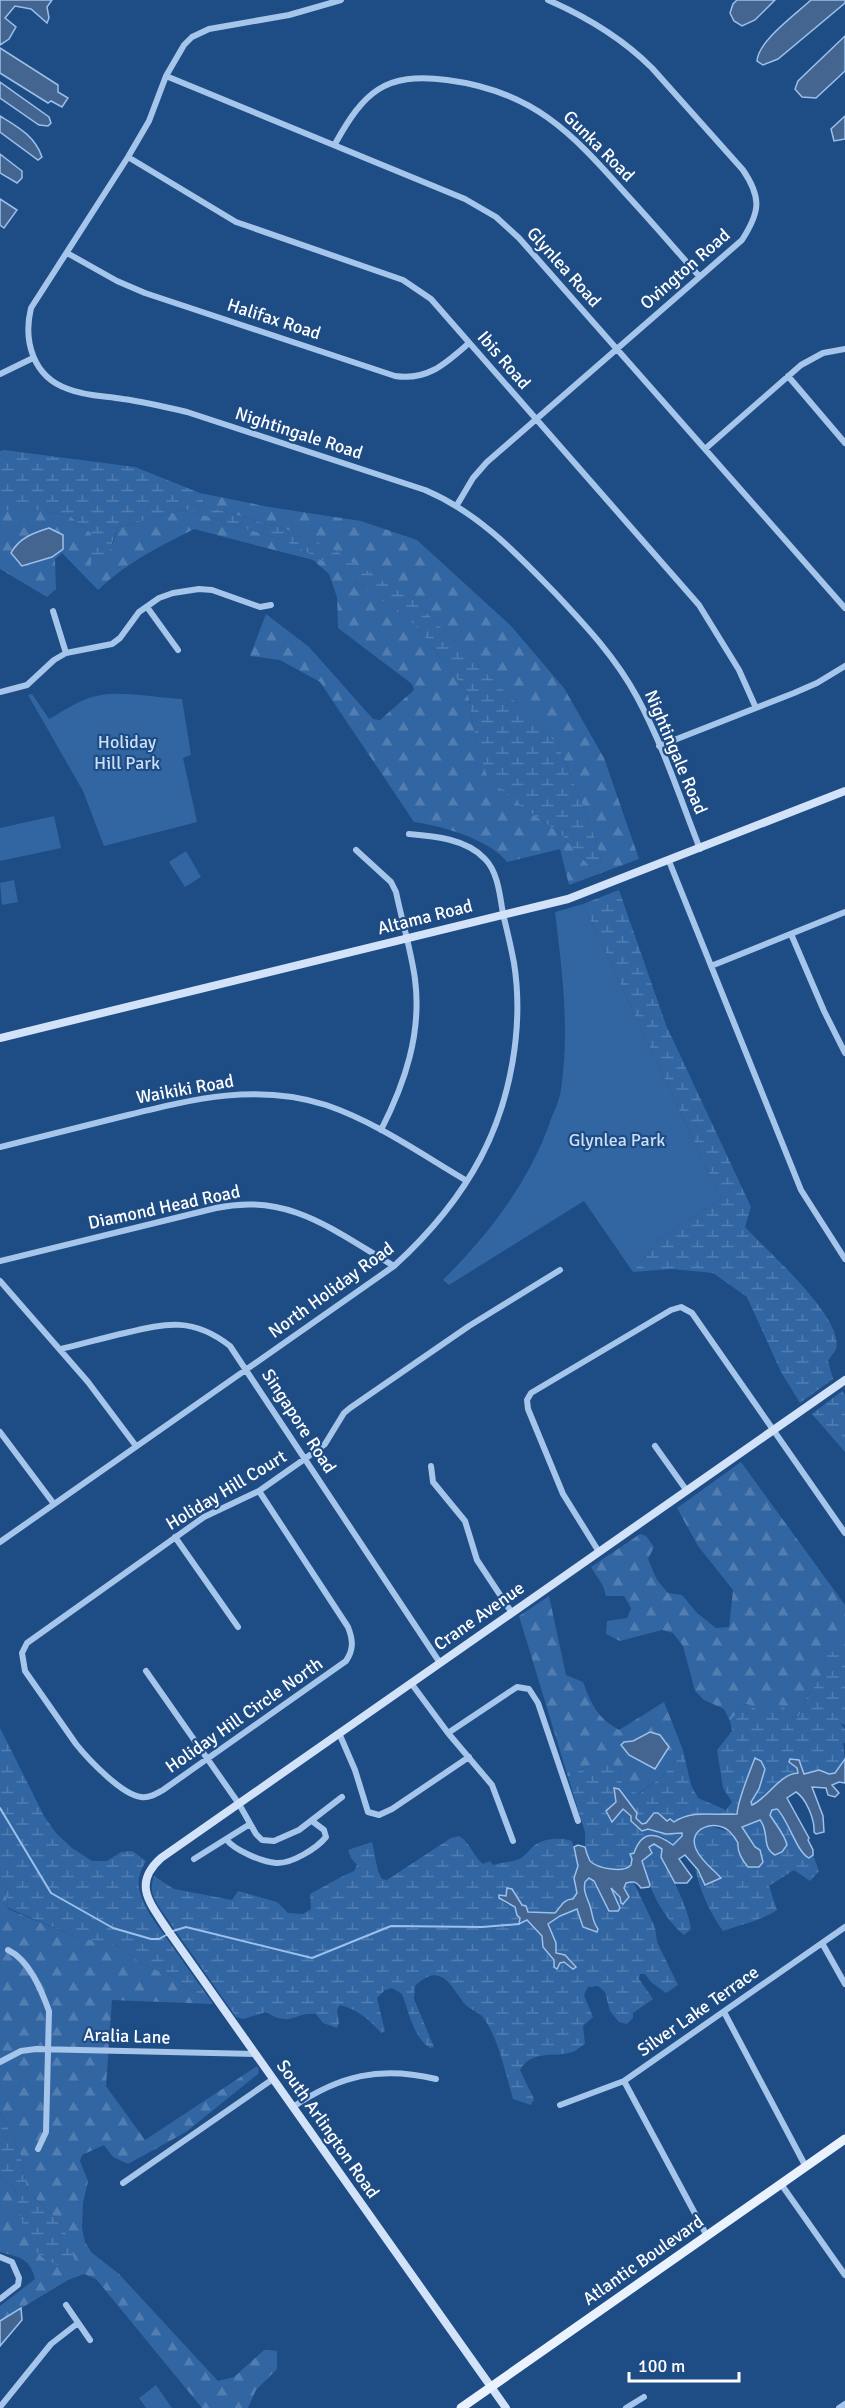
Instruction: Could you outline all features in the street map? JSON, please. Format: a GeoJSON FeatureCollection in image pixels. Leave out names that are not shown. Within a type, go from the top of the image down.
{"type":"FeatureCollection","features":[{"type":"Feature","properties":{"kind":"main road","name":"Atlantic Boulevard"},"geometry":{"type":"LineString","coordinates":[[461,2408],[845,2139]]}},
{"type":"Feature","properties":{"kind":"street"},"geometry":{"type":"LineString","coordinates":[[0,374],[33,358],[27,329],[31,308],[149,121],[166,76],[184,45],[198,33],[219,26],[289,15],[341,0]]}},
{"type":"Feature","properties":{"kind":"street","name":"Ovington Road"},"geometry":{"type":"LineString","coordinates":[[457,505],[473,478],[487,462],[742,240],[752,225],[756,212],[754,186],[728,153],[638,54],[597,24],[548,0]]}},
{"type":"Feature","properties":{"kind":"street","name":"Glynlea Road"},"geometry":{"type":"LineString","coordinates":[[166,76],[465,199],[496,218],[519,238],[845,608]]}},
{"type":"Feature","properties":{"kind":"street","name":"Gunka Road"},"geometry":{"type":"LineString","coordinates":[[335,144],[363,101],[383,86],[398,81],[419,77],[468,83],[510,96],[544,114],[575,138],[699,276]]}},
{"type":"Feature","properties":{"kind":"street","name":"Ibis Road"},"geometry":{"type":"LineString","coordinates":[[128,157],[236,222],[403,280],[430,299],[699,605],[739,670],[756,708]]}},
{"type":"Feature","properties":{"kind":"street","name":"Halifax Road"},"geometry":{"type":"LineString","coordinates":[[67,253],[117,281],[145,293],[395,375],[413,377],[433,372],[469,343]]}},
{"type":"Feature","properties":{"kind":"street"},"geometry":{"type":"LineString","coordinates":[[705,449],[810,359],[836,349],[845,349]]}},
{"type":"Feature","properties":{"kind":"street","name":"Nightingale Road"},"geometry":{"type":"LineString","coordinates":[[33,358],[47,376],[64,388],[85,394],[187,412],[425,490],[457,505],[500,538],[586,627],[626,678],[660,746],[700,849]]}},
{"type":"Feature","properties":{"kind":"street"},"geometry":{"type":"LineString","coordinates":[[788,376],[845,443]]}},
{"type":"Feature","properties":{"kind":"street"},"geometry":{"type":"LineString","coordinates":[[0,692],[27,685],[54,660],[66,653],[112,644],[120,638],[139,612],[159,598],[173,592],[212,590],[260,607],[271,605]]}},
{"type":"Feature","properties":{"kind":"street"},"geometry":{"type":"LineString","coordinates":[[147,607],[178,650]]}},
{"type":"Feature","properties":{"kind":"street"},"geometry":{"type":"LineString","coordinates":[[53,612],[66,653]]}},
{"type":"Feature","properties":{"kind":"street"},"geometry":{"type":"LineString","coordinates":[[660,746],[817,683],[845,666]]}},
{"type":"Feature","properties":{"kind":"street","name":"Altama Road"},"geometry":{"type":"LineString","coordinates":[[0,1038],[575,897],[845,791]]}},
{"type":"Feature","properties":{"kind":"street","name":"North Holiday Road"},"geometry":{"type":"LineString","coordinates":[[0,1542],[394,1266],[427,1235],[467,1181],[482,1156],[503,1100],[515,1044],[514,964],[496,879],[485,859],[473,850],[448,839],[409,834]]}},
{"type":"Feature","properties":{"kind":"street"},"geometry":{"type":"LineString","coordinates":[[356,850],[391,882],[407,939],[415,980],[414,1042],[399,1094],[381,1130]]}},
{"type":"Feature","properties":{"kind":"street"},"geometry":{"type":"LineString","coordinates":[[669,861],[801,1190],[845,1259]]}},
{"type":"Feature","properties":{"kind":"street"},"geometry":{"type":"LineString","coordinates":[[711,966],[845,912]]}},
{"type":"Feature","properties":{"kind":"street"},"geometry":{"type":"LineString","coordinates":[[791,934],[845,1053]]}},
{"type":"Feature","properties":{"kind":"street","name":"Waikiki Road"},"geometry":{"type":"LineString","coordinates":[[0,1147],[186,1101],[242,1093],[294,1097],[325,1105],[356,1117],[467,1181]]}},
{"type":"Feature","properties":{"kind":"street","name":"Diamond Head Road"},"geometry":{"type":"LineString","coordinates":[[0,1261],[216,1208],[248,1203],[281,1207],[303,1214],[394,1266]]}},
{"type":"Feature","properties":{"kind":"street","name":"Holiday Hill Court"},"geometry":{"type":"LineString","coordinates":[[144,1797],[130,1793],[85,1755],[25,1671],[22,1653],[27,1643],[204,1517],[259,1491],[325,1444],[350,1408],[470,1326],[560,1270]]}},
{"type":"Feature","properties":{"kind":"street"},"geometry":{"type":"LineString","coordinates":[[0,1281],[61,1349],[136,1446]]}},
{"type":"Feature","properties":{"kind":"street"},"geometry":{"type":"LineString","coordinates":[[599,1552],[563,1494],[528,1409],[527,1400],[531,1393],[681,1307],[687,1309],[845,1533]]}},
{"type":"Feature","properties":{"kind":"street","name":"Singapore Road"},"geometry":{"type":"LineString","coordinates":[[61,1349],[163,1324],[200,1327],[217,1335],[230,1346],[247,1369],[440,1663]]}},
{"type":"Feature","properties":{"kind":"street","name":"Crane Avenue"},"geometry":{"type":"LineString","coordinates":[[145,1887],[148,1872],[154,1864],[845,1380]]}},
{"type":"Feature","properties":{"kind":"street"},"geometry":{"type":"LineString","coordinates":[[0,1432],[54,1504]]}},
{"type":"Feature","properties":{"kind":"street"},"geometry":{"type":"LineString","coordinates":[[655,1446],[687,1491]]}},
{"type":"Feature","properties":{"kind":"street"},"geometry":{"type":"LineString","coordinates":[[431,1466],[433,1482],[465,1521],[477,1560],[513,1613]]}},
{"type":"Feature","properties":{"kind":"street","name":"Holiday Hill Circle North"},"geometry":{"type":"LineString","coordinates":[[144,1797],[164,1790],[346,1661],[353,1647],[348,1627],[259,1491]]}},
{"type":"Feature","properties":{"kind":"street"},"geometry":{"type":"LineString","coordinates":[[175,1537],[238,1627]]}},
{"type":"Feature","properties":{"kind":"street"},"geometry":{"type":"LineString","coordinates":[[146,1671],[239,1804],[255,1834],[262,1840],[274,1841],[299,1830],[342,1797]]}},
{"type":"Feature","properties":{"kind":"street"},"geometry":{"type":"LineString","coordinates":[[411,1683],[448,1733],[492,1785],[513,1841]]}},
{"type":"Feature","properties":{"kind":"street"},"geometry":{"type":"LineString","coordinates":[[448,1733],[517,1687],[529,1689],[538,1703],[578,1821]]}},
{"type":"Feature","properties":{"kind":"street"},"geometry":{"type":"LineString","coordinates":[[339,1733],[355,1770],[368,1812],[379,1815],[392,1809],[469,1757]]}},
{"type":"Feature","properties":{"kind":"street"},"geometry":{"type":"LineString","coordinates":[[226,1839],[232,1847],[244,1852],[276,1863],[287,1862],[300,1856],[326,1837],[324,1830],[312,1821]]}},
{"type":"Feature","properties":{"kind":"street"},"geometry":{"type":"LineString","coordinates":[[194,1859],[250,1824]]}},
{"type":"Feature","properties":{"kind":"street","name":"South Arlington Road"},"geometry":{"type":"LineString","coordinates":[[145,1887],[151,1904],[167,1929],[506,2408]]}},
{"type":"Feature","properties":{"kind":"street","name":"Silver Lake Terrace"},"geometry":{"type":"LineString","coordinates":[[560,2105],[624,2081],[845,1927]]}},
{"type":"Feature","properties":{"kind":"street"},"geometry":{"type":"LineString","coordinates":[[822,1943],[845,1984]]}},
{"type":"Feature","properties":{"kind":"street"},"geometry":{"type":"LineString","coordinates":[[8,1950],[18,1955],[24,1962],[44,1996],[49,2011],[46,2132],[38,2149]]}},
{"type":"Feature","properties":{"kind":"street"},"geometry":{"type":"LineString","coordinates":[[724,2012],[806,2167]]}},
{"type":"Feature","properties":{"kind":"street","name":"Aralia Lane"},"geometry":{"type":"LineString","coordinates":[[0,2062],[21,2051],[49,2050],[103,2049],[256,2054]]}},
{"type":"Feature","properties":{"kind":"street"},"geometry":{"type":"LineString","coordinates":[[293,2107],[331,2084],[364,2075],[395,2073],[436,2079]]}},
{"type":"Feature","properties":{"kind":"street"},"geometry":{"type":"LineString","coordinates":[[123,2183],[273,2079]]}},
{"type":"Feature","properties":{"kind":"street"},"geometry":{"type":"LineString","coordinates":[[624,2081],[707,2236]]}},
{"type":"Feature","properties":{"kind":"street"},"geometry":{"type":"LineString","coordinates":[[781,2184],[845,2275]]}},
{"type":"Feature","properties":{"kind":"street"},"geometry":{"type":"LineString","coordinates":[[0,2257],[12,2262],[19,2278],[18,2285],[0,2299]]}},
{"type":"Feature","properties":{"kind":"street"},"geometry":{"type":"LineString","coordinates":[[66,2305],[90,2340]]}},
{"type":"Feature","properties":{"kind":"street"},"geometry":{"type":"LineString","coordinates":[[0,2407],[51,2343],[78,2323]]}},
{"type":"Feature","properties":{"kind":"street"},"geometry":{"type":"LineString","coordinates":[[627,2408],[644,2397]]}},
{"type":"Feature","properties":{"kind":"street"},"geometry":{"type":"LineString","coordinates":[[839,2408],[845,2404]]}},
{"type":"Feature","properties":{"kind":"green space"},"geometry":{"type":"Polygon","coordinates":[[[0,451],[135,467],[200,493],[205,506],[288,530],[333,549],[417,603],[558,745],[589,821],[602,861],[590,867],[560,833],[525,809],[488,779],[476,742],[468,693],[416,626],[337,568],[285,541],[185,509],[117,528],[106,562],[91,567],[91,533],[70,516],[36,510],[0,510],[0,451]]]}},
{"type":"Feature","properties":{"kind":"green space"},"geometry":{"type":"Polygon","coordinates":[[[200,493],[269,507],[361,521],[417,540],[511,626],[564,688],[604,758],[639,859],[569,885],[560,849],[507,862],[477,840],[437,826],[414,822],[320,682],[280,660],[250,656],[266,614],[309,647],[373,719],[380,720],[414,690],[412,684],[338,628],[337,597],[329,574],[313,560],[194,529],[132,563],[98,590],[62,553],[55,559],[56,589],[47,597],[0,569],[0,510],[36,510],[70,516],[91,533],[91,566],[113,543],[117,528],[185,509],[285,541],[337,568],[416,626],[468,693],[476,742],[525,809],[560,833],[590,867],[602,861],[589,821],[558,745],[417,603],[288,530],[205,506],[200,493]]]}},
{"type":"Feature","properties":{"kind":"green space","name":"Holiday Hill Park"},"geometry":{"type":"Polygon","coordinates":[[[32,694],[49,719],[83,700],[106,694],[182,699],[191,755],[183,758],[197,822],[104,846],[83,791],[28,695],[32,694]]]}},
{"type":"Feature","properties":{"kind":"green space"},"geometry":{"type":"Polygon","coordinates":[[[54,816],[61,848],[0,861],[0,828],[54,816]]]}},
{"type":"Feature","properties":{"kind":"green space"},"geometry":{"type":"Polygon","coordinates":[[[186,851],[201,877],[185,887],[169,862],[186,851]]]}},
{"type":"Feature","properties":{"kind":"green space"},"geometry":{"type":"Polygon","coordinates":[[[14,880],[18,902],[2,905],[0,883],[14,880]]]}},
{"type":"Feature","properties":{"kind":"green space"},"geometry":{"type":"Polygon","coordinates":[[[619,890],[666,1025],[751,1207],[745,1227],[785,1267],[816,1303],[828,1320],[835,1336],[836,1349],[828,1361],[833,1379],[800,1403],[781,1372],[747,1297],[713,1273],[672,1269],[633,1272],[658,1240],[721,1199],[583,904],[619,890]]]}},
{"type":"Feature","properties":{"kind":"green space","name":"Glynlea Park"},"geometry":{"type":"Polygon","coordinates":[[[583,904],[721,1199],[658,1240],[633,1272],[584,1201],[449,1285],[443,1280],[492,1225],[520,1185],[542,1142],[558,1100],[564,1067],[565,1022],[555,912],[583,904]]]}},
{"type":"Feature","properties":{"kind":"green space"},"geometry":{"type":"Polygon","coordinates":[[[842,1391],[845,1395],[845,1452],[812,1414],[842,1391]]]}},
{"type":"Feature","properties":{"kind":"green space"},"geometry":{"type":"Polygon","coordinates":[[[741,1462],[845,1605],[845,1652],[827,1655],[820,1678],[807,1697],[799,1716],[791,1718],[783,1706],[759,1711],[745,1704],[730,1721],[724,1709],[704,1700],[695,1691],[683,1646],[673,1633],[662,1630],[620,1641],[606,1634],[607,1621],[627,1618],[631,1608],[624,1596],[606,1596],[603,1586],[591,1567],[640,1534],[646,1536],[654,1547],[648,1559],[657,1580],[668,1593],[682,1595],[697,1613],[716,1628],[729,1627],[733,1590],[698,1546],[677,1508],[741,1462]]]}},
{"type":"Feature","properties":{"kind":"green space"},"geometry":{"type":"Polygon","coordinates":[[[549,1596],[566,1675],[583,1682],[593,1704],[605,1720],[619,1730],[664,1702],[683,1750],[664,1775],[638,1794],[624,1788],[619,1771],[590,1765],[568,1777],[519,1616],[549,1596]]]}},
{"type":"Feature","properties":{"kind":"green space"},"geometry":{"type":"Polygon","coordinates":[[[845,1652],[845,1725],[840,1723],[845,1729],[845,1743],[843,1743],[845,1759],[835,1773],[804,1774],[802,1768],[793,1765],[797,1768],[798,1773],[773,1787],[752,1805],[765,1769],[758,1758],[753,1760],[737,1814],[697,1814],[674,1822],[667,1821],[655,1813],[646,1823],[642,1824],[635,1818],[637,1813],[619,1789],[614,1788],[619,1814],[622,1809],[642,1830],[648,1829],[666,1834],[683,1833],[673,1845],[662,1836],[636,1846],[631,1865],[622,1870],[605,1868],[590,1860],[585,1847],[585,1832],[568,1777],[590,1765],[612,1763],[619,1771],[624,1788],[639,1794],[664,1775],[683,1750],[691,1785],[698,1798],[726,1810],[732,1802],[723,1788],[717,1750],[732,1731],[730,1721],[745,1704],[759,1711],[776,1704],[783,1706],[791,1718],[799,1716],[807,1697],[820,1678],[827,1655],[845,1652]]]}},
{"type":"Feature","properties":{"kind":"green space"},"geometry":{"type":"Polygon","coordinates":[[[0,1728],[44,1816],[56,1833],[72,1848],[92,1861],[107,1861],[121,1852],[132,1851],[146,1861],[140,1876],[139,1888],[150,1915],[213,2004],[172,1976],[144,1965],[118,1946],[74,1936],[8,1908],[5,1888],[0,1883],[0,1728]]]}},
{"type":"Feature","properties":{"kind":"green space"},"geometry":{"type":"Polygon","coordinates":[[[777,1809],[805,1856],[809,1858],[813,1855],[819,1871],[810,1881],[794,1870],[769,1886],[777,1910],[757,1920],[723,1931],[699,1884],[695,1867],[705,1884],[720,1878],[698,1852],[695,1837],[699,1830],[707,1825],[730,1832],[738,1843],[737,1848],[742,1860],[760,1850],[755,1847],[742,1827],[760,1819],[766,1830],[766,1846],[780,1832],[770,1815],[772,1810],[777,1809]]]}},
{"type":"Feature","properties":{"kind":"green space"},"geometry":{"type":"Polygon","coordinates":[[[459,1836],[483,1864],[490,1861],[493,1865],[518,1859],[543,1841],[558,1839],[572,1841],[578,1866],[574,1878],[577,1893],[573,1899],[564,1902],[555,1913],[528,1912],[514,1896],[503,1897],[503,1902],[515,1907],[520,1918],[519,1924],[527,1920],[542,1937],[543,1947],[551,1956],[557,1969],[559,1963],[564,1962],[573,1969],[575,1967],[565,1956],[556,1953],[556,1943],[548,1924],[577,1909],[583,1927],[597,1931],[590,1907],[585,1899],[585,1882],[589,1878],[597,1885],[600,1894],[620,1908],[611,1888],[623,1904],[627,1892],[624,1888],[625,1883],[633,1881],[655,1927],[657,1942],[678,1985],[666,1993],[651,1982],[645,1974],[640,1974],[639,1979],[653,1999],[633,2013],[633,2018],[627,2024],[619,2022],[610,2011],[605,1992],[598,1986],[588,1987],[584,1995],[593,2017],[583,2026],[585,2044],[573,2052],[544,2055],[531,2059],[520,2070],[534,2099],[531,2105],[513,2099],[502,2058],[490,2028],[483,2017],[466,2005],[443,1978],[431,1976],[415,1986],[414,1999],[434,2047],[430,2048],[419,2037],[402,1994],[392,1988],[385,1990],[377,1998],[385,2031],[381,2033],[363,2016],[340,2005],[337,2010],[339,2023],[337,2028],[323,2023],[316,2014],[287,2019],[275,2017],[266,2012],[243,2019],[236,2017],[161,1910],[153,1894],[154,1876],[174,1889],[232,1900],[238,1891],[277,1902],[288,1913],[303,1914],[311,1909],[310,1894],[354,1871],[357,1865],[348,1850],[372,1842],[380,1875],[382,1879],[387,1880],[451,1838],[459,1836]]]}},
{"type":"Feature","properties":{"kind":"green space"},"geometry":{"type":"Polygon","coordinates":[[[654,1844],[662,1849],[689,1918],[691,1929],[684,1935],[663,1911],[645,1871],[642,1861],[652,1853],[649,1847],[654,1844]]]}},
{"type":"Feature","properties":{"kind":"green space"},"geometry":{"type":"Polygon","coordinates":[[[0,1883],[5,1888],[8,1909],[74,1936],[118,1946],[144,1965],[172,1976],[213,2004],[112,2000],[106,2086],[145,2140],[257,2066],[259,2070],[258,2074],[186,2132],[128,2164],[113,2157],[104,2145],[82,2155],[80,2161],[88,2181],[83,2203],[82,2228],[85,2242],[92,2253],[118,2273],[218,2381],[234,2377],[264,2350],[277,2351],[277,2369],[256,2390],[248,2408],[202,2408],[96,2279],[84,2274],[68,2280],[0,2321],[0,2306],[35,2279],[27,2263],[18,2257],[0,2252],[0,2176],[15,2188],[23,2226],[63,2226],[27,2190],[20,2153],[0,2112],[0,1883]]]}},
{"type":"Feature","properties":{"kind":"green space"},"geometry":{"type":"Polygon","coordinates":[[[0,2112],[20,2153],[27,2190],[63,2226],[75,2261],[67,2267],[42,2257],[34,2249],[24,2227],[15,2188],[0,2176],[0,2112]]]}},
{"type":"Feature","properties":{"kind":"green space"},"geometry":{"type":"Polygon","coordinates":[[[156,2385],[172,2408],[146,2408],[139,2398],[156,2385]]]}},
{"type":"Feature","properties":{"kind":"shaded area"},"geometry":{"type":"Polygon","coordinates":[[[0,0],[52,0],[47,7],[49,18],[47,23],[31,9],[15,6],[5,18],[16,27],[9,39],[0,45],[0,0]]]}},
{"type":"Feature","properties":{"kind":"shaded area"},"geometry":{"type":"Polygon","coordinates":[[[737,0],[775,0],[755,20],[742,26],[734,21],[730,13],[737,0]]]}},
{"type":"Feature","properties":{"kind":"shaded area"},"geometry":{"type":"Polygon","coordinates":[[[811,0],[845,0],[845,3],[778,59],[763,65],[757,61],[759,53],[771,37],[811,0]]]}},
{"type":"Feature","properties":{"kind":"shaded area"},"geometry":{"type":"Polygon","coordinates":[[[845,36],[845,71],[816,98],[802,97],[795,89],[798,81],[845,36]]]}},
{"type":"Feature","properties":{"kind":"shaded area"},"geometry":{"type":"Polygon","coordinates":[[[0,48],[58,85],[58,92],[68,98],[62,107],[51,101],[48,103],[0,73],[0,48]]]}},
{"type":"Feature","properties":{"kind":"shaded area"},"geometry":{"type":"Polygon","coordinates":[[[0,82],[49,117],[51,123],[48,126],[39,125],[0,98],[0,82]]]}},
{"type":"Feature","properties":{"kind":"shaded area"},"geometry":{"type":"Polygon","coordinates":[[[0,116],[30,138],[42,157],[38,160],[0,132],[0,116]]]}},
{"type":"Feature","properties":{"kind":"shaded area"},"geometry":{"type":"Polygon","coordinates":[[[845,116],[845,139],[834,141],[831,129],[845,116]]]}},
{"type":"Feature","properties":{"kind":"shaded area"},"geometry":{"type":"Polygon","coordinates":[[[0,154],[22,171],[22,178],[17,183],[0,173],[0,154]]]}},
{"type":"Feature","properties":{"kind":"shaded area"},"geometry":{"type":"Polygon","coordinates":[[[0,199],[17,210],[4,228],[0,225],[0,199]]]}},
{"type":"Feature","properties":{"kind":"shaded area"},"geometry":{"type":"Polygon","coordinates":[[[49,528],[63,535],[63,549],[52,557],[22,566],[11,553],[14,548],[27,537],[49,528]]]}},
{"type":"Feature","properties":{"kind":"shaded area"},"geometry":{"type":"Polygon","coordinates":[[[650,1732],[660,1735],[669,1747],[655,1769],[629,1755],[621,1745],[650,1732]]]}},
{"type":"Feature","properties":{"kind":"shaded area"},"geometry":{"type":"Polygon","coordinates":[[[755,1758],[761,1761],[765,1769],[759,1789],[751,1802],[752,1805],[785,1777],[798,1773],[797,1768],[789,1762],[790,1759],[799,1760],[804,1774],[819,1770],[829,1774],[835,1773],[845,1759],[845,1783],[839,1782],[832,1785],[839,1793],[835,1797],[828,1795],[826,1788],[812,1787],[823,1816],[824,1832],[816,1834],[814,1832],[809,1810],[800,1795],[796,1792],[787,1798],[809,1838],[813,1855],[809,1858],[800,1850],[777,1809],[772,1810],[770,1815],[786,1841],[787,1845],[782,1852],[775,1855],[768,1848],[765,1829],[760,1820],[742,1827],[755,1847],[760,1850],[763,1862],[759,1867],[748,1867],[738,1849],[738,1843],[723,1827],[710,1826],[699,1831],[694,1842],[696,1849],[721,1878],[705,1885],[698,1870],[685,1855],[679,1859],[692,1877],[687,1883],[675,1883],[661,1857],[662,1849],[654,1844],[649,1847],[652,1853],[642,1861],[649,1887],[641,1888],[634,1882],[626,1883],[624,1888],[629,1897],[623,1904],[611,1888],[620,1908],[618,1911],[609,1911],[594,1881],[589,1878],[585,1882],[585,1892],[598,1929],[597,1932],[583,1927],[577,1909],[548,1924],[556,1943],[556,1953],[565,1955],[576,1967],[573,1969],[564,1962],[560,1963],[557,1969],[554,1967],[554,1960],[543,1947],[542,1936],[527,1920],[519,1924],[520,1918],[515,1907],[499,1898],[499,1895],[506,1896],[507,1888],[512,1889],[528,1912],[555,1913],[564,1902],[573,1899],[577,1893],[574,1878],[578,1866],[574,1847],[578,1845],[585,1847],[590,1861],[594,1864],[611,1869],[623,1869],[631,1865],[630,1854],[634,1853],[645,1837],[655,1836],[673,1845],[682,1836],[682,1833],[666,1834],[648,1829],[642,1831],[623,1809],[612,1822],[606,1811],[616,1802],[614,1788],[619,1789],[637,1813],[636,1818],[642,1824],[646,1823],[654,1813],[658,1813],[667,1821],[670,1819],[674,1822],[697,1814],[737,1814],[755,1758]]]}},
{"type":"Feature","properties":{"kind":"shaded area"},"geometry":{"type":"Polygon","coordinates":[[[21,2308],[22,2320],[0,2346],[0,2321],[21,2308]]]}},
{"type":"Feature","properties":{"kind":"waterway"},"geometry":{"type":"LineString","coordinates":[[0,1808],[51,1893],[113,1928],[151,1939],[159,1939],[168,1934]]}},
{"type":"Feature","properties":{"kind":"waterway"},"geometry":{"type":"LineString","coordinates":[[173,1931],[186,1927],[312,1958],[391,1926],[482,1927],[519,1924]]}}]}
